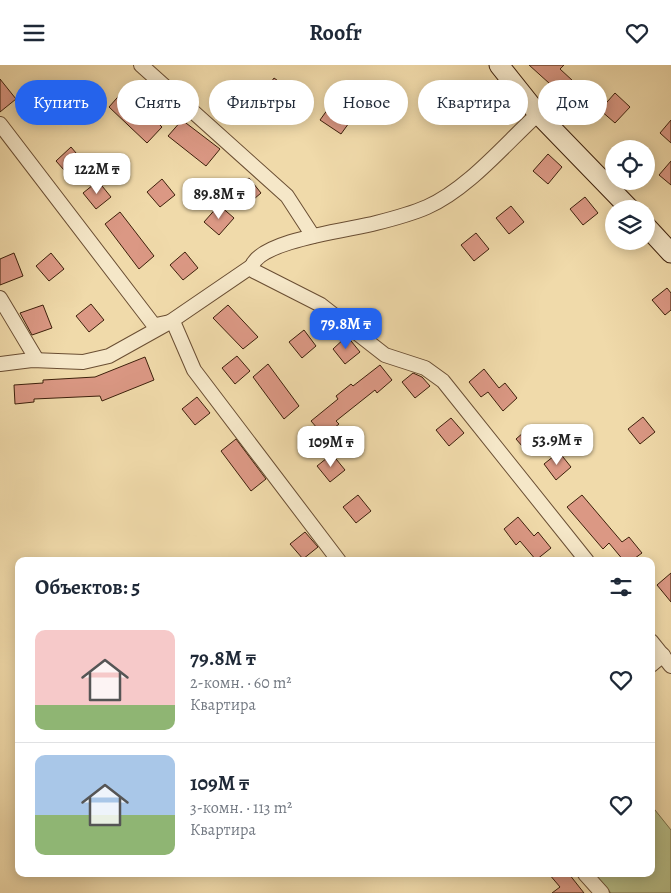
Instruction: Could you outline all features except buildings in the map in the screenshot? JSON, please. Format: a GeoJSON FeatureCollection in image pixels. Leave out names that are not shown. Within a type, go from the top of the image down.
{"type":"FeatureCollection","features":[{"type":"Feature","properties":{"kind":"main road"},"geometry":{"type":"LineString","coordinates":[[499,65],[538,113]]}},
{"type":"Feature","properties":{"kind":"main road"},"geometry":{"type":"LineString","coordinates":[[550,125],[621,200]]}},
{"type":"Feature","properties":{"kind":"main road"},"geometry":{"type":"LineString","coordinates":[[655,236],[671,253]]}},
{"type":"Feature","properties":{"kind":"street"},"geometry":{"type":"LineString","coordinates":[[141,65],[288,196],[312,236]]}},
{"type":"Feature","properties":{"kind":"street"},"geometry":{"type":"LineString","coordinates":[[0,364],[37,360],[83,362],[108,356],[170,322],[252,266],[253,261],[265,252],[312,236],[375,223],[428,207],[464,184],[538,113]]}},
{"type":"Feature","properties":{"kind":"street"},"geometry":{"type":"LineString","coordinates":[[0,124],[152,324],[170,322]]}},
{"type":"Feature","properties":{"kind":"street"},"geometry":{"type":"LineString","coordinates":[[252,266],[254,271],[322,305],[385,355],[425,368],[443,381],[584,557]]}},
{"type":"Feature","properties":{"kind":"street"},"geometry":{"type":"LineString","coordinates":[[0,299],[37,360]]}},
{"type":"Feature","properties":{"kind":"street"},"geometry":{"type":"LineString","coordinates":[[170,322],[175,326],[194,370],[336,557]]}},
{"type":"Feature","properties":{"kind":"street"},"geometry":{"type":"LineString","coordinates":[[655,646],[667,661]]}},
{"type":"Feature","properties":{"kind":"street"},"geometry":{"type":"LineString","coordinates":[[588,877],[602,893]]}},
{"type":"Feature","properties":{"kind":"green space"},"geometry":{"type":"Polygon","coordinates":[[[655,810],[671,830],[671,893],[611,893],[597,877],[655,877],[655,810]]]}}]}
